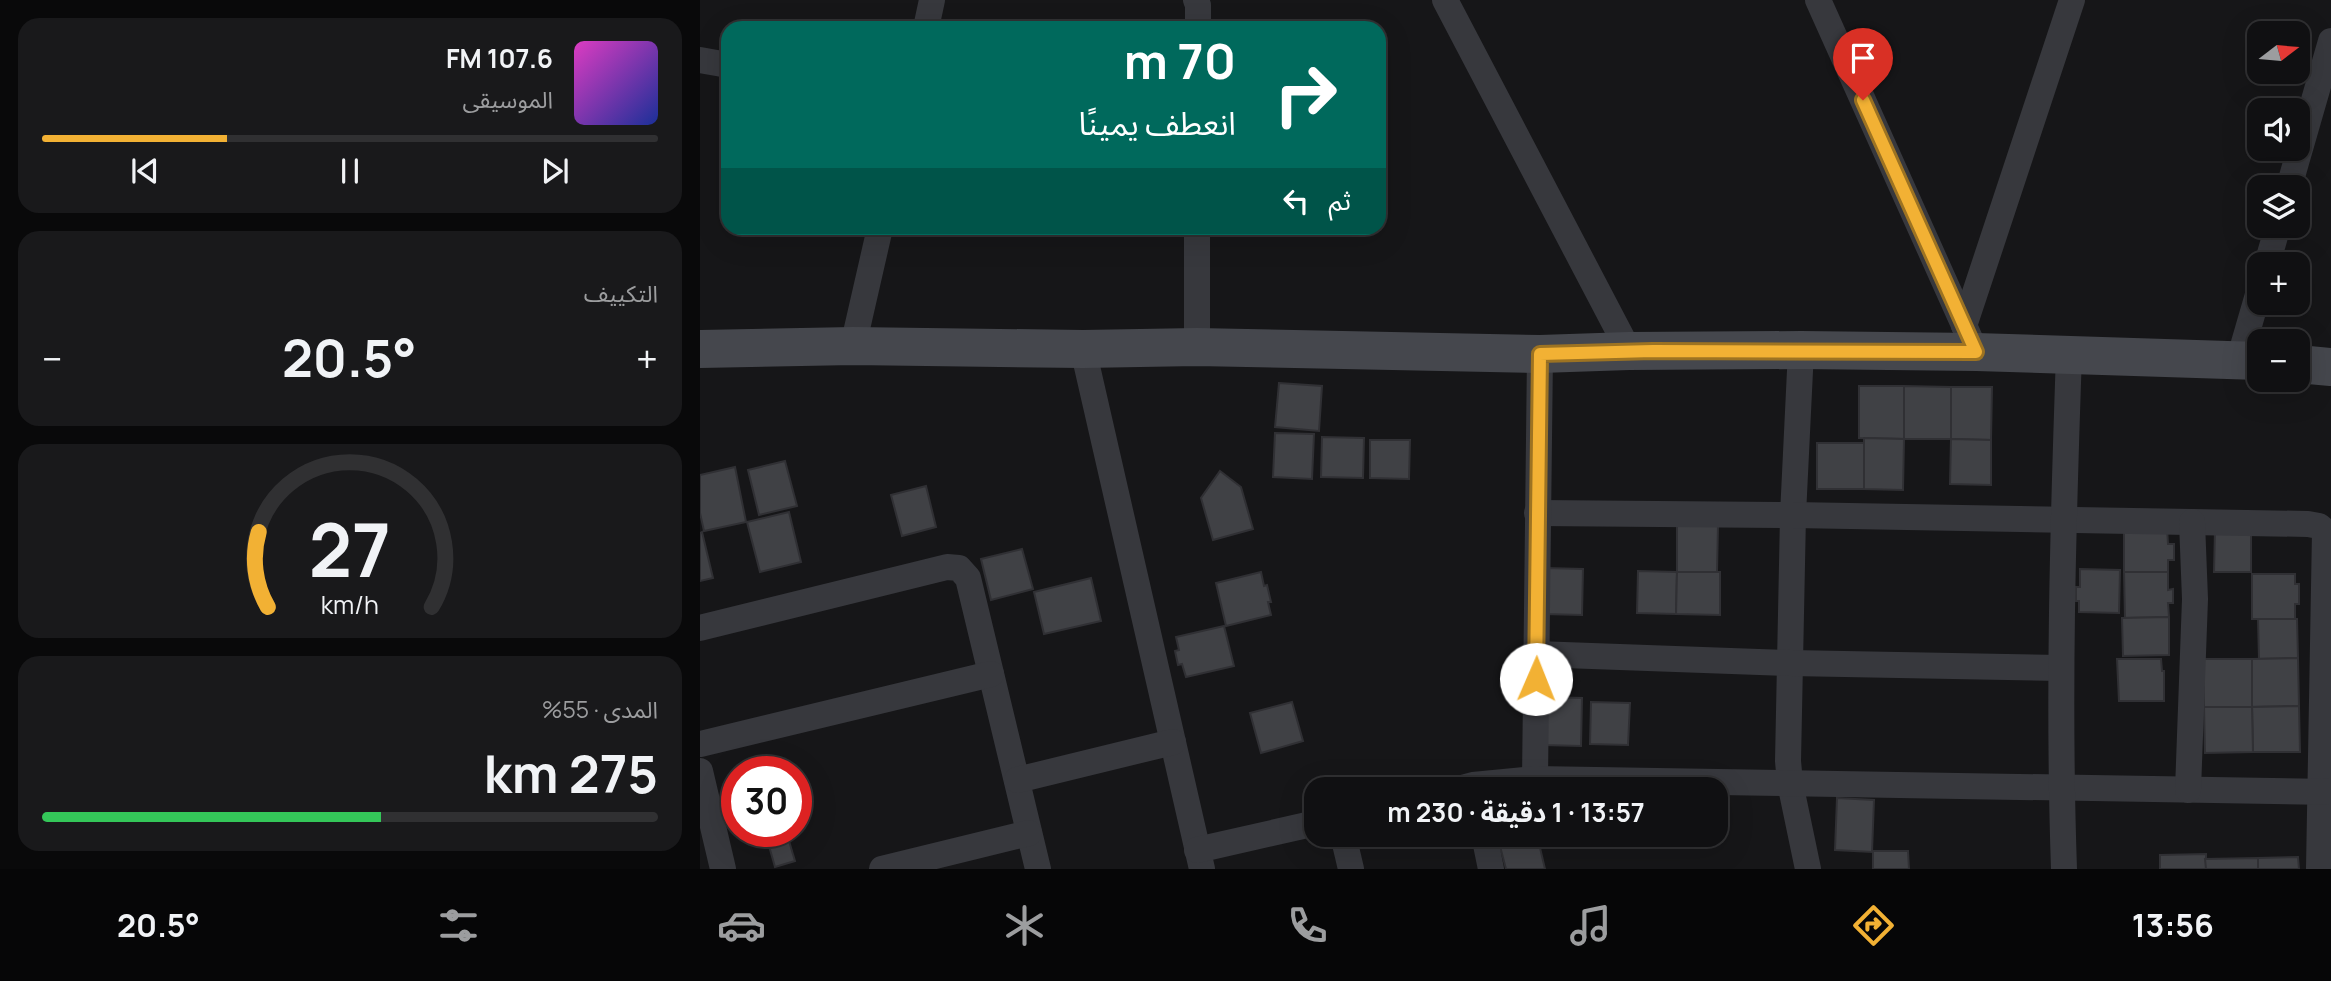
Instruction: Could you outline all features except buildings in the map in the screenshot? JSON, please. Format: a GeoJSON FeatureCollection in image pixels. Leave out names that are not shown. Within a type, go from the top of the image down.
{"type":"FeatureCollection","features":[{"type":"Feature","properties":{"kind":"street"},"geometry":{"type":"LineString","coordinates":[[928,21],[932,0]]}},
{"type":"Feature","properties":{"kind":"street"},"geometry":{"type":"LineString","coordinates":[[1196,0],[1198,21]]}},
{"type":"Feature","properties":{"kind":"street"},"geometry":{"type":"LineString","coordinates":[[1818,0],[1970,339]]}},
{"type":"Feature","properties":{"kind":"street"},"geometry":{"type":"LineString","coordinates":[[1970,339],[2072,0]]}},
{"type":"Feature","properties":{"kind":"street"},"geometry":{"type":"LineString","coordinates":[[1456,3],[1629,351]]}},
{"type":"Feature","properties":{"kind":"street"},"geometry":{"type":"LineString","coordinates":[[2292,175],[2331,41]]}},
{"type":"Feature","properties":{"kind":"street"},"geometry":{"type":"LineString","coordinates":[[700,60],[721,64]]}},
{"type":"Feature","properties":{"kind":"street"},"geometry":{"type":"LineString","coordinates":[[853,345],[878,235]]}},
{"type":"Feature","properties":{"kind":"street"},"geometry":{"type":"LineString","coordinates":[[1196,347],[1197,235]]}},
{"type":"Feature","properties":{"kind":"street"},"geometry":{"type":"LineString","coordinates":[[700,349],[853,345],[1083,349],[1196,347],[1540,354],[1801,350],[1970,339],[2069,354],[2247,360]]}},
{"type":"Feature","properties":{"kind":"street"},"geometry":{"type":"LineString","coordinates":[[1083,349],[1199,860],[1304,827]]}},
{"type":"Feature","properties":{"kind":"street"},"geometry":{"type":"LineString","coordinates":[[1801,350],[1793,514],[1788,761],[1808,869]]}},
{"type":"Feature","properties":{"kind":"street"},"geometry":{"type":"LineString","coordinates":[[1535,777],[1540,354]]}},
{"type":"Feature","properties":{"kind":"street"},"geometry":{"type":"LineString","coordinates":[[2064,869],[2061,788],[2063,520],[2069,354]]}},
{"type":"Feature","properties":{"kind":"street"},"geometry":{"type":"LineString","coordinates":[[2310,365],[2331,367]]}},
{"type":"Feature","properties":{"kind":"street"},"geometry":{"type":"LineString","coordinates":[[1537,513],[1793,514],[2319,526],[2325,531],[2326,792],[2319,869]]}},
{"type":"Feature","properties":{"kind":"street"},"geometry":{"type":"LineString","coordinates":[[2188,790],[2195,599],[2192,522]]}},
{"type":"Feature","properties":{"kind":"street"},"geometry":{"type":"LineString","coordinates":[[700,628],[947,567],[959,568],[968,578],[1038,869]]}},
{"type":"Feature","properties":{"kind":"street"},"geometry":{"type":"LineString","coordinates":[[1536,654],[1790,663],[2062,668]]}},
{"type":"Feature","properties":{"kind":"street"},"geometry":{"type":"LineString","coordinates":[[700,744],[991,674]]}},
{"type":"Feature","properties":{"kind":"street"},"geometry":{"type":"LineString","coordinates":[[1017,780],[1173,742]]}},
{"type":"Feature","properties":{"kind":"street"},"geometry":{"type":"LineString","coordinates":[[700,771],[723,869]]}},
{"type":"Feature","properties":{"kind":"street"},"geometry":{"type":"LineString","coordinates":[[1728,782],[2326,792]]}},
{"type":"Feature","properties":{"kind":"street"},"geometry":{"type":"LineString","coordinates":[[881,869],[1029,833]]}},
{"type":"Feature","properties":{"kind":"street"},"geometry":{"type":"LineString","coordinates":[[1346,847],[1351,869]]}},
{"type":"Feature","properties":{"kind":"street"},"geometry":{"type":"LineString","coordinates":[[1486,847],[1491,869]]}},
{"type":"Feature","properties":{"kind":"route"},"geometry":{"type":"LineString","coordinates":[[1536,679],[1540,354],[1801,350],[1976,352],[1863,100]]}}]}
